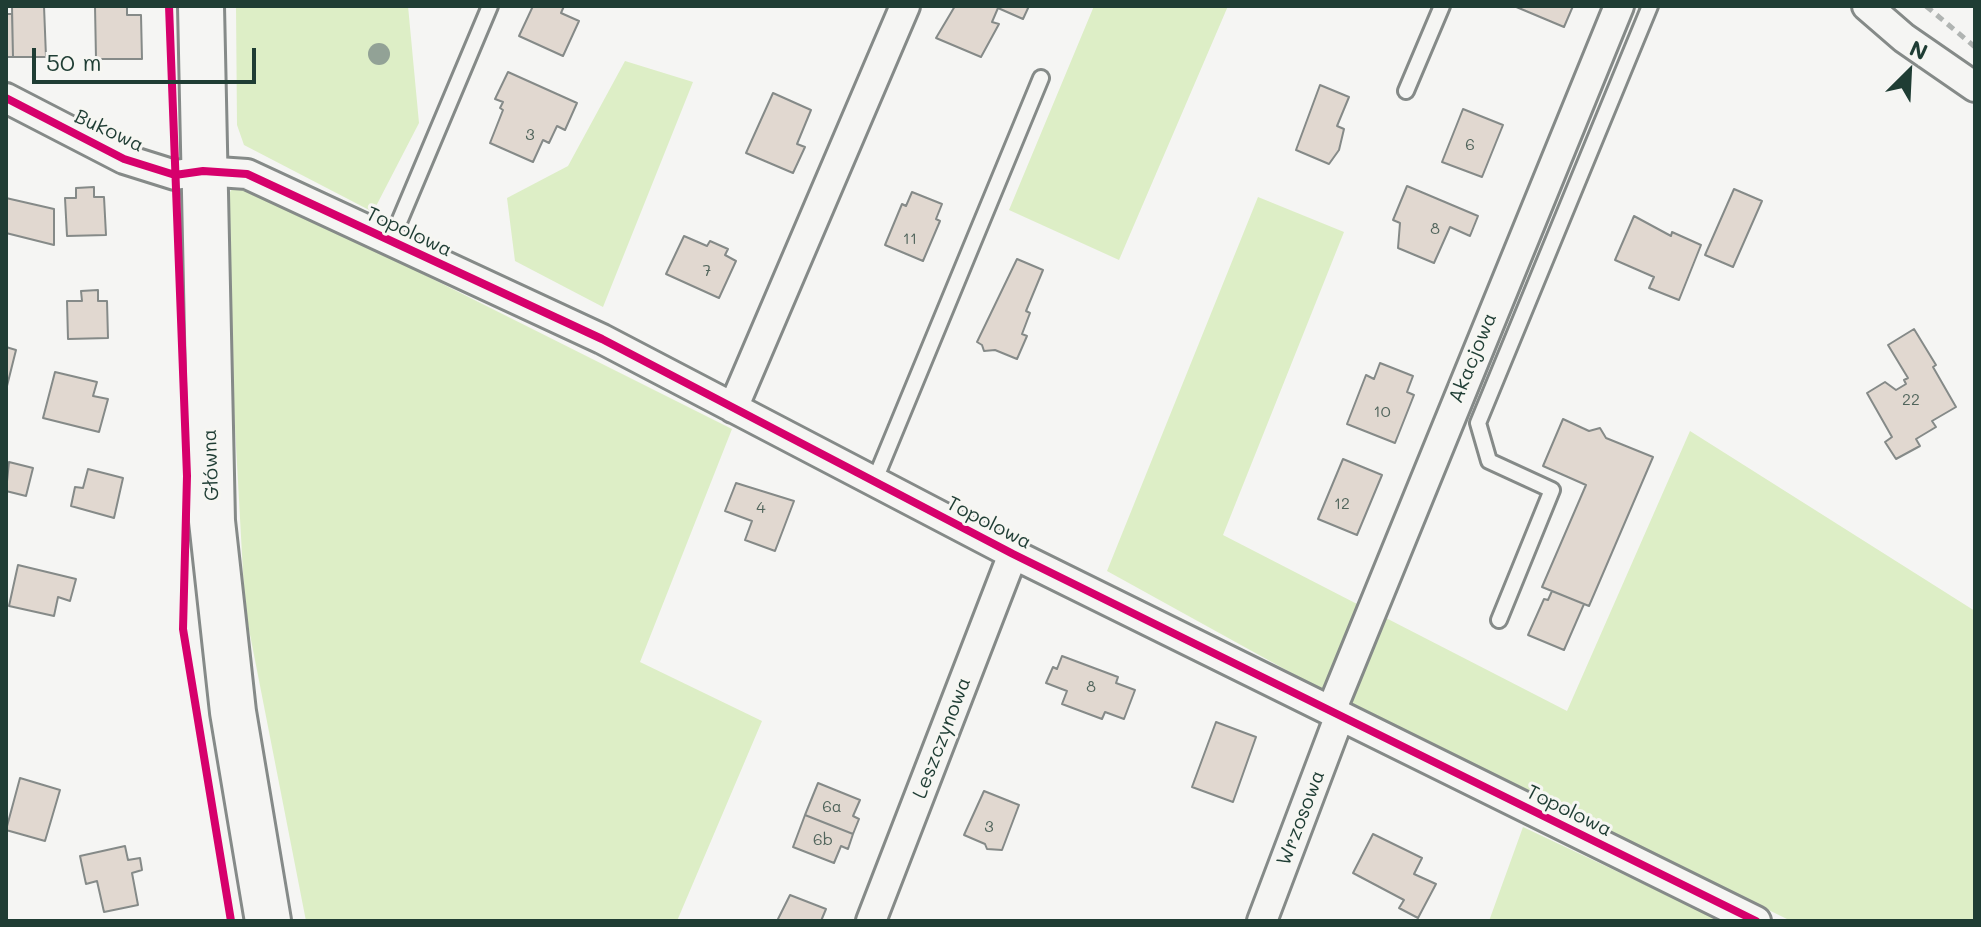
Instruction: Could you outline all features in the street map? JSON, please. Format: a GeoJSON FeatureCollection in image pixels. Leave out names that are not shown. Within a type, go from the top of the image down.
{"type":"FeatureCollection","features":[{"type":"Feature","properties":{"kind":"main road","name":"Główna"},"geometry":{"type":"LineString","coordinates":[[201,6],[212,521],[233,712],[268,921]]}},
{"type":"Feature","properties":{"kind":"street"},"geometry":{"type":"LineString","coordinates":[[733,408],[905,6]]}},
{"type":"Feature","properties":{"kind":"street","name":"Akacjowa"},"geometry":{"type":"LineString","coordinates":[[1335,713],[1619,6]]}},
{"type":"Feature","properties":{"kind":"street"},"geometry":{"type":"LineString","coordinates":[[1867,6],[1904,38],[1975,87]]}},
{"type":"Feature","properties":{"kind":"street","name":"Bukowa"},"geometry":{"type":"LineString","coordinates":[[6,98],[124,159],[175,175],[203,171]]}},
{"type":"Feature","properties":{"kind":"street","name":"Topolowa"},"geometry":{"type":"LineString","coordinates":[[203,171],[247,174],[602,339],[1013,554],[1756,921]]}},
{"type":"Feature","properties":{"kind":"street","name":"Leszczynowa"},"geometry":{"type":"LineString","coordinates":[[871,921],[1013,554]]}},
{"type":"Feature","properties":{"kind":"street","name":"Wrzosowa"},"geometry":{"type":"LineString","coordinates":[[1262,921],[1335,713]]}},
{"type":"Feature","properties":{"kind":"lane"},"geometry":{"type":"LineString","coordinates":[[391,241],[490,6]]}},
{"type":"Feature","properties":{"kind":"lane"},"geometry":{"type":"LineString","coordinates":[[1406,91],[1442,6]]}},
{"type":"Feature","properties":{"kind":"lane"},"geometry":{"type":"LineString","coordinates":[[1499,620],[1552,490],[1489,461],[1478,423],[1650,6]]}},
{"type":"Feature","properties":{"kind":"lane"},"geometry":{"type":"LineString","coordinates":[[874,482],[1041,78]]}},
{"type":"Feature","properties":{"kind":"path"},"geometry":{"type":"LineString","coordinates":[[1926,6],[1975,47]]}},
{"type":"Feature","properties":{"kind":"green space"},"geometry":{"type":"Polygon","coordinates":[[[236,6],[408,6],[419,123],[373,212],[244,145],[237,125],[236,6]]]}},
{"type":"Feature","properties":{"kind":"green space"},"geometry":{"type":"Polygon","coordinates":[[[1094,6],[1228,6],[1119,260],[1009,210],[1094,6]]]}},
{"type":"Feature","properties":{"kind":"green space"},"geometry":{"type":"Polygon","coordinates":[[[625,61],[693,82],[603,307],[515,261],[507,198],[568,166],[625,61]]]}},
{"type":"Feature","properties":{"kind":"green space"},"geometry":{"type":"Polygon","coordinates":[[[243,184],[732,429],[640,662],[762,721],[677,921],[306,921],[245,609],[223,209],[231,190],[243,184]]]}},
{"type":"Feature","properties":{"kind":"green space"},"geometry":{"type":"Polygon","coordinates":[[[1258,197],[1344,232],[1223,535],[1359,605],[1326,692],[1107,571],[1258,197]]]}},
{"type":"Feature","properties":{"kind":"green space"},"geometry":{"type":"Polygon","coordinates":[[[1690,431],[1975,611],[1975,921],[1791,921],[1351,705],[1386,618],[1567,711],[1690,431]]]}},
{"type":"Feature","properties":{"kind":"green space"},"geometry":{"type":"Polygon","coordinates":[[[1523,827],[1722,921],[1489,921],[1523,827]]]}},
{"type":"Feature","properties":{"kind":"building"},"geometry":{"type":"Polygon","coordinates":[[[12,6],[44,6],[46,57],[13,57],[12,6]]]}},
{"type":"Feature","properties":{"kind":"building"},"geometry":{"type":"Polygon","coordinates":[[[95,6],[127,6],[127,15],[141,15],[142,59],[96,59],[95,6]]]}},
{"type":"Feature","properties":{"kind":"building"},"geometry":{"type":"Polygon","coordinates":[[[533,6],[564,6],[561,13],[579,21],[563,56],[519,36],[533,6]]]}},
{"type":"Feature","properties":{"kind":"building"},"geometry":{"type":"Polygon","coordinates":[[[955,6],[1029,6],[1023,19],[998,8],[992,22],[999,24],[981,57],[936,38],[955,6]]]}},
{"type":"Feature","properties":{"kind":"building"},"geometry":{"type":"Polygon","coordinates":[[[1514,6],[1573,6],[1564,27],[1514,6]]]}},
{"type":"Feature","properties":{"kind":"building"},"geometry":{"type":"Polygon","coordinates":[[[6,14],[12,14],[13,57],[6,57],[6,14]]]}},
{"type":"Feature","properties":{"kind":"building"},"geometry":{"type":"Polygon","coordinates":[[[508,72],[577,103],[565,130],[557,126],[549,143],[543,140],[533,162],[490,143],[503,110],[500,108],[503,102],[495,99],[508,72]]]}},
{"type":"Feature","properties":{"kind":"building"},"geometry":{"type":"Polygon","coordinates":[[[1320,85],[1349,97],[1337,126],[1344,129],[1339,150],[1329,164],[1296,150],[1320,85]]]}},
{"type":"Feature","properties":{"kind":"building"},"geometry":{"type":"Polygon","coordinates":[[[773,93],[811,110],[797,144],[805,147],[793,173],[746,153],[773,93]]]}},
{"type":"Feature","properties":{"kind":"building"},"geometry":{"type":"Polygon","coordinates":[[[1463,109],[1503,125],[1482,177],[1442,162],[1463,109]]]}},
{"type":"Feature","properties":{"kind":"building"},"geometry":{"type":"Polygon","coordinates":[[[1407,186],[1478,216],[1470,236],[1450,227],[1434,263],[1398,248],[1400,223],[1393,220],[1407,186]]]}},
{"type":"Feature","properties":{"kind":"building"},"geometry":{"type":"Polygon","coordinates":[[[94,187],[94,197],[104,197],[106,235],[67,236],[65,198],[76,198],[76,188],[94,187]]]}},
{"type":"Feature","properties":{"kind":"building"},"geometry":{"type":"Polygon","coordinates":[[[1734,189],[1762,201],[1733,267],[1705,255],[1734,189]]]}},
{"type":"Feature","properties":{"kind":"building"},"geometry":{"type":"Polygon","coordinates":[[[912,192],[942,204],[936,219],[940,221],[923,261],[885,245],[902,204],[906,206],[912,192]]]}},
{"type":"Feature","properties":{"kind":"building"},"geometry":{"type":"Polygon","coordinates":[[[6,198],[54,209],[54,245],[6,233],[6,198]]]}},
{"type":"Feature","properties":{"kind":"building"},"geometry":{"type":"Polygon","coordinates":[[[1634,216],[1671,236],[1672,232],[1701,245],[1679,300],[1649,288],[1654,277],[1615,260],[1634,216]]]}},
{"type":"Feature","properties":{"kind":"building"},"geometry":{"type":"Polygon","coordinates":[[[684,236],[707,246],[710,241],[728,249],[725,255],[736,261],[719,298],[666,274],[684,236]]]}},
{"type":"Feature","properties":{"kind":"building"},"geometry":{"type":"Polygon","coordinates":[[[1017,259],[1043,270],[1026,311],[1030,313],[1022,334],[1027,336],[1017,359],[995,350],[984,351],[977,342],[1017,259]]]}},
{"type":"Feature","properties":{"kind":"building"},"geometry":{"type":"Polygon","coordinates":[[[98,290],[98,301],[107,301],[108,338],[68,339],[67,301],[82,301],[81,291],[98,290]]]}},
{"type":"Feature","properties":{"kind":"building"},"geometry":{"type":"Polygon","coordinates":[[[1914,329],[1956,407],[1932,421],[1936,427],[1916,439],[1920,446],[1896,459],[1885,442],[1892,437],[1867,393],[1885,382],[1896,390],[1906,384],[1904,380],[1908,378],[1888,345],[1914,329]]]}},
{"type":"Feature","properties":{"kind":"building"},"geometry":{"type":"Polygon","coordinates":[[[6,347],[16,350],[6,390],[6,347]]]}},
{"type":"Feature","properties":{"kind":"building"},"geometry":{"type":"Polygon","coordinates":[[[1380,363],[1413,376],[1407,392],[1414,395],[1395,443],[1347,424],[1366,375],[1374,379],[1380,363]]]}},
{"type":"Feature","properties":{"kind":"building"},"geometry":{"type":"Polygon","coordinates":[[[55,372],[97,382],[93,396],[108,399],[99,432],[43,418],[55,372]]]}},
{"type":"Feature","properties":{"kind":"building"},"geometry":{"type":"Polygon","coordinates":[[[1563,419],[1589,431],[1600,428],[1606,438],[1653,457],[1589,606],[1542,587],[1586,485],[1543,466],[1563,419]]]}},
{"type":"Feature","properties":{"kind":"building"},"geometry":{"type":"Polygon","coordinates":[[[1343,459],[1382,475],[1357,535],[1318,519],[1343,459]]]}},
{"type":"Feature","properties":{"kind":"building"},"geometry":{"type":"Polygon","coordinates":[[[9,462],[33,468],[26,496],[6,491],[9,462]]]}},
{"type":"Feature","properties":{"kind":"building"},"geometry":{"type":"Polygon","coordinates":[[[88,469],[123,478],[114,518],[71,506],[75,487],[83,488],[88,469]]]}},
{"type":"Feature","properties":{"kind":"building"},"geometry":{"type":"Polygon","coordinates":[[[736,483],[794,501],[775,551],[745,540],[752,521],[725,511],[736,483]]]}},
{"type":"Feature","properties":{"kind":"building"},"geometry":{"type":"Polygon","coordinates":[[[18,565],[76,579],[70,601],[58,597],[54,616],[9,606],[18,565]]]}},
{"type":"Feature","properties":{"kind":"building"},"geometry":{"type":"Polygon","coordinates":[[[1552,591],[1584,604],[1564,650],[1528,635],[1544,599],[1548,600],[1552,591]]]}},
{"type":"Feature","properties":{"kind":"building"},"geometry":{"type":"Polygon","coordinates":[[[1062,656],[1118,677],[1116,683],[1135,690],[1124,719],[1105,712],[1102,719],[1062,704],[1067,691],[1046,683],[1062,656]]]}},
{"type":"Feature","properties":{"kind":"building"},"geometry":{"type":"Polygon","coordinates":[[[1216,722],[1256,737],[1233,802],[1192,787],[1216,722]]]}},
{"type":"Feature","properties":{"kind":"building"},"geometry":{"type":"Polygon","coordinates":[[[20,778],[60,790],[45,841],[6,830],[20,778]]]}},
{"type":"Feature","properties":{"kind":"building"},"geometry":{"type":"Polygon","coordinates":[[[818,783],[860,800],[853,816],[859,819],[853,834],[805,815],[818,783]]]}},
{"type":"Feature","properties":{"kind":"building"},"geometry":{"type":"Polygon","coordinates":[[[984,791],[1019,805],[1002,850],[987,849],[985,844],[964,835],[984,791]]]}},
{"type":"Feature","properties":{"kind":"building"},"geometry":{"type":"Polygon","coordinates":[[[805,815],[853,834],[848,849],[841,846],[834,863],[793,847],[805,815]]]}},
{"type":"Feature","properties":{"kind":"building"},"geometry":{"type":"Polygon","coordinates":[[[1373,834],[1422,858],[1414,874],[1436,884],[1418,918],[1399,908],[1404,900],[1353,873],[1373,834]]]}},
{"type":"Feature","properties":{"kind":"building"},"geometry":{"type":"Polygon","coordinates":[[[125,846],[128,860],[140,858],[142,870],[132,873],[138,905],[104,912],[97,881],[86,884],[80,856],[125,846]]]}},
{"type":"Feature","properties":{"kind":"building"},"geometry":{"type":"Polygon","coordinates":[[[790,895],[826,909],[821,921],[777,921],[790,895]]]}},
{"type":"Feature","properties":{"kind":"cycle path"},"geometry":{"type":"LineString","coordinates":[[169,6],[187,476],[183,629],[231,921]]}},
{"type":"Feature","properties":{"kind":"cycle path"},"geometry":{"type":"LineString","coordinates":[[6,98],[124,159],[175,175],[203,171],[247,174],[602,339],[1013,554],[1756,921]]}}]}
